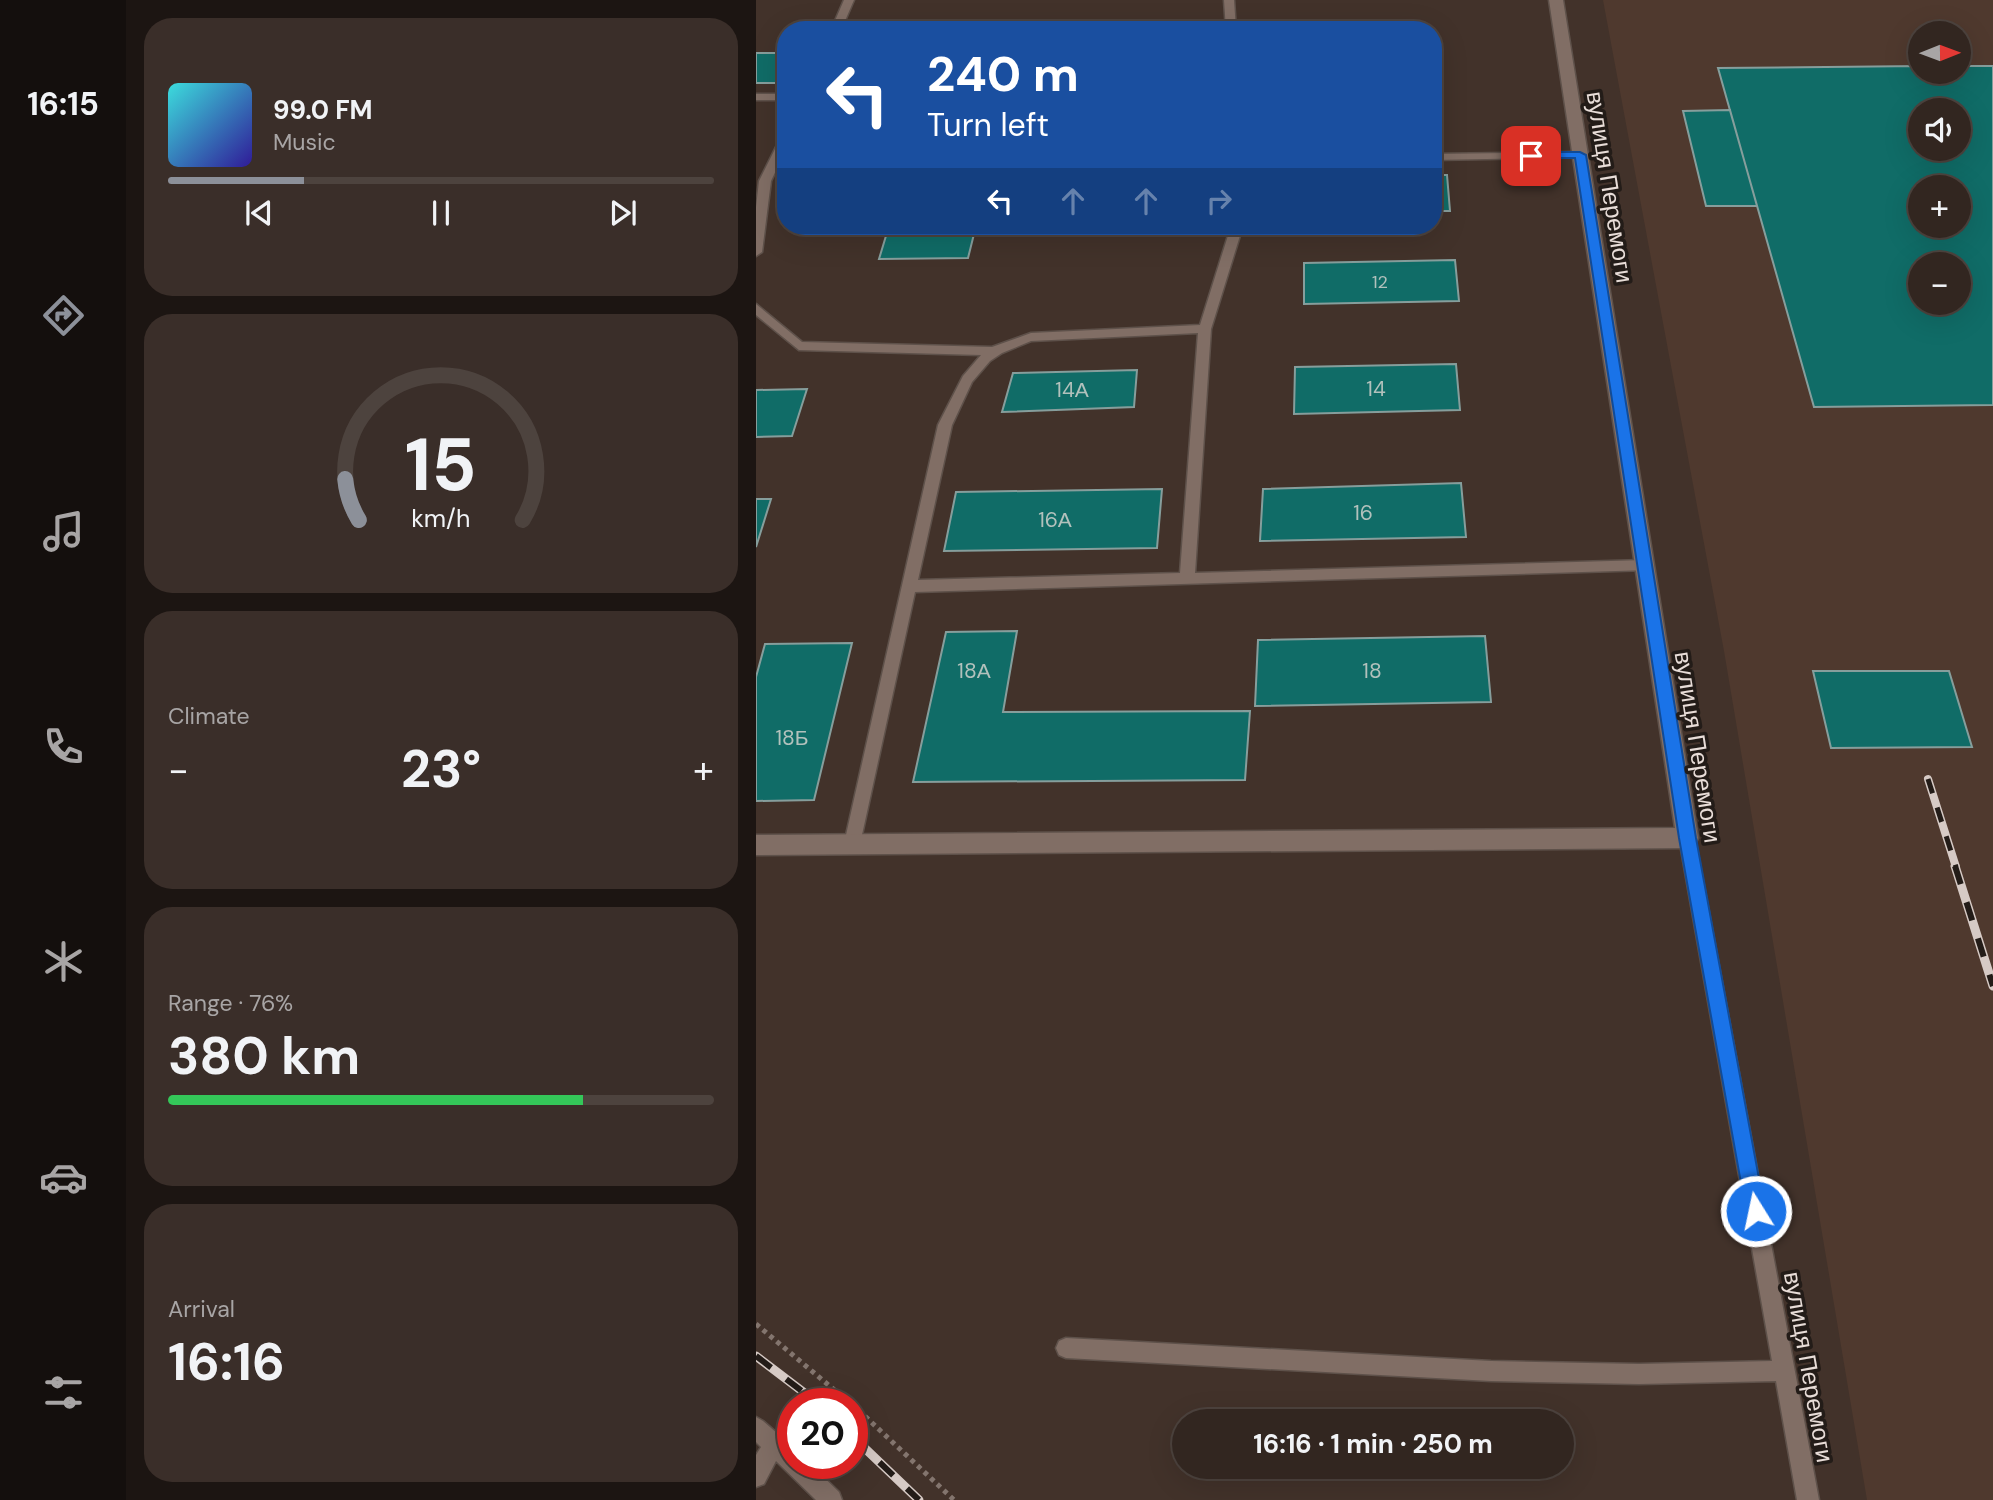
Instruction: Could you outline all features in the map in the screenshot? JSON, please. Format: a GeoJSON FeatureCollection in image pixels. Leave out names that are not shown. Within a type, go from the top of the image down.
{"type":"FeatureCollection","features":[{"type":"Feature","properties":{"kind":"street","name":"вулиця Перемоги"},"geometry":{"type":"LineString","coordinates":[[1556,0],[1688,838]]}},
{"type":"Feature","properties":{"kind":"street"},"geometry":{"type":"LineString","coordinates":[[756,845],[1688,838]]}},
{"type":"Feature","properties":{"kind":"lane"},"geometry":{"type":"LineString","coordinates":[[840,21],[849,0]]}},
{"type":"Feature","properties":{"kind":"lane"},"geometry":{"type":"LineString","coordinates":[[1229,0],[1230,21]]}},
{"type":"Feature","properties":{"kind":"lane"},"geometry":{"type":"LineString","coordinates":[[756,97],[777,97]]}},
{"type":"Feature","properties":{"kind":"lane"},"geometry":{"type":"LineString","coordinates":[[756,252],[761,181],[777,153]]}},
{"type":"Feature","properties":{"kind":"lane"},"geometry":{"type":"LineString","coordinates":[[1442,157],[1580,155]]}},
{"type":"Feature","properties":{"kind":"lane"},"geometry":{"type":"LineString","coordinates":[[1187,578],[1205,329],[1234,235]]}},
{"type":"Feature","properties":{"kind":"lane"},"geometry":{"type":"LineString","coordinates":[[756,308],[799,346],[991,351]]}},
{"type":"Feature","properties":{"kind":"lane"},"geometry":{"type":"LineString","coordinates":[[852,844],[945,425],[958,395],[991,351],[1007,343],[1031,337],[1205,329]]}},
{"type":"Feature","properties":{"kind":"lane"},"geometry":{"type":"LineString","coordinates":[[911,586],[1645,566]]}},
{"type":"Feature","properties":{"kind":"lane","name":"вулиця Перемоги"},"geometry":{"type":"LineString","coordinates":[[1688,838],[1808,1500]]}},
{"type":"Feature","properties":{"kind":"lane"},"geometry":{"type":"LineString","coordinates":[[1066,1348],[1491,1371],[1639,1374],[1785,1371]]}},
{"type":"Feature","properties":{"kind":"lane"},"geometry":{"type":"LineString","coordinates":[[756,1428],[777,1447]]}},
{"type":"Feature","properties":{"kind":"lane"},"geometry":{"type":"LineString","coordinates":[[756,1476],[774,1444]]}},
{"type":"Feature","properties":{"kind":"lane"},"geometry":{"type":"LineString","coordinates":[[809,1479],[831,1500]]}},
{"type":"Feature","properties":{"kind":"path"},"geometry":{"type":"LineString","coordinates":[[756,1324],[833,1388]]}},
{"type":"Feature","properties":{"kind":"path"},"geometry":{"type":"LineString","coordinates":[[868,1419],[954,1500]]}},
{"type":"Feature","properties":{"kind":"shaded area"},"geometry":{"type":"Polygon","coordinates":[[[1603,0],[1993,0],[1993,1500],[1867,1500],[1724,651],[1603,0]]]}},
{"type":"Feature","properties":{"kind":"building"},"geometry":{"type":"Polygon","coordinates":[[[756,53],[777,53],[777,83],[756,83],[756,53]]]}},
{"type":"Feature","properties":{"kind":"building"},"geometry":{"type":"Polygon","coordinates":[[[1908,66],[1908,84],[1971,84],[1971,66],[1993,66],[1993,405],[1814,407],[1718,68],[1908,66]]]}},
{"type":"Feature","properties":{"kind":"building"},"geometry":{"type":"Polygon","coordinates":[[[1730,110],[1757,206],[1706,206],[1683,111],[1730,110]]]}},
{"type":"Feature","properties":{"kind":"building"},"geometry":{"type":"Polygon","coordinates":[[[1442,175],[1447,175],[1450,211],[1442,211],[1442,175]]]}},
{"type":"Feature","properties":{"kind":"building"},"geometry":{"type":"Polygon","coordinates":[[[886,235],[974,235],[968,258],[879,259],[886,235]]]}},
{"type":"Feature","properties":{"kind":"building"},"geometry":{"type":"Polygon","coordinates":[[[1455,260],[1459,301],[1304,304],[1304,263],[1455,260]]]}},
{"type":"Feature","properties":{"kind":"building"},"geometry":{"type":"Polygon","coordinates":[[[1456,364],[1460,410],[1294,414],[1295,367],[1456,364]]]}},
{"type":"Feature","properties":{"kind":"building"},"geometry":{"type":"Polygon","coordinates":[[[1137,370],[1134,407],[1002,412],[1013,373],[1137,370]]]}},
{"type":"Feature","properties":{"kind":"building"},"geometry":{"type":"Polygon","coordinates":[[[807,389],[792,436],[756,437],[756,390],[807,389]]]}},
{"type":"Feature","properties":{"kind":"building"},"geometry":{"type":"Polygon","coordinates":[[[1461,483],[1466,537],[1260,541],[1263,489],[1461,483]]]}},
{"type":"Feature","properties":{"kind":"building"},"geometry":{"type":"Polygon","coordinates":[[[1162,489],[1157,548],[944,551],[956,492],[1162,489]]]}},
{"type":"Feature","properties":{"kind":"building"},"geometry":{"type":"Polygon","coordinates":[[[756,499],[771,499],[756,547],[756,499]]]}},
{"type":"Feature","properties":{"kind":"building"},"geometry":{"type":"Polygon","coordinates":[[[1017,631],[1003,712],[1250,711],[1245,780],[913,782],[946,632],[1017,631]]]}},
{"type":"Feature","properties":{"kind":"building"},"geometry":{"type":"Polygon","coordinates":[[[1485,636],[1491,702],[1255,706],[1258,640],[1485,636]]]}},
{"type":"Feature","properties":{"kind":"building"},"geometry":{"type":"Polygon","coordinates":[[[852,643],[814,800],[756,801],[756,677],[765,644],[852,643]]]}},
{"type":"Feature","properties":{"kind":"building"},"geometry":{"type":"Polygon","coordinates":[[[1813,671],[1949,671],[1972,747],[1831,748],[1813,671]]]}},
{"type":"Feature","properties":{"kind":"railway"},"geometry":{"type":"LineString","coordinates":[[1928,779],[1956,867]]}},
{"type":"Feature","properties":{"kind":"railway"},"geometry":{"type":"LineString","coordinates":[[1955,866],[1993,986]]}},
{"type":"Feature","properties":{"kind":"railway"},"geometry":{"type":"LineString","coordinates":[[756,1356],[798,1388]]}},
{"type":"Feature","properties":{"kind":"railway"},"geometry":{"type":"LineString","coordinates":[[868,1451],[919,1500]]}},
{"type":"Feature","properties":{"kind":"route"},"geometry":{"type":"LineString","coordinates":[[1531,156],[1580,155],[1688,838],[1756,1211]]}}]}
